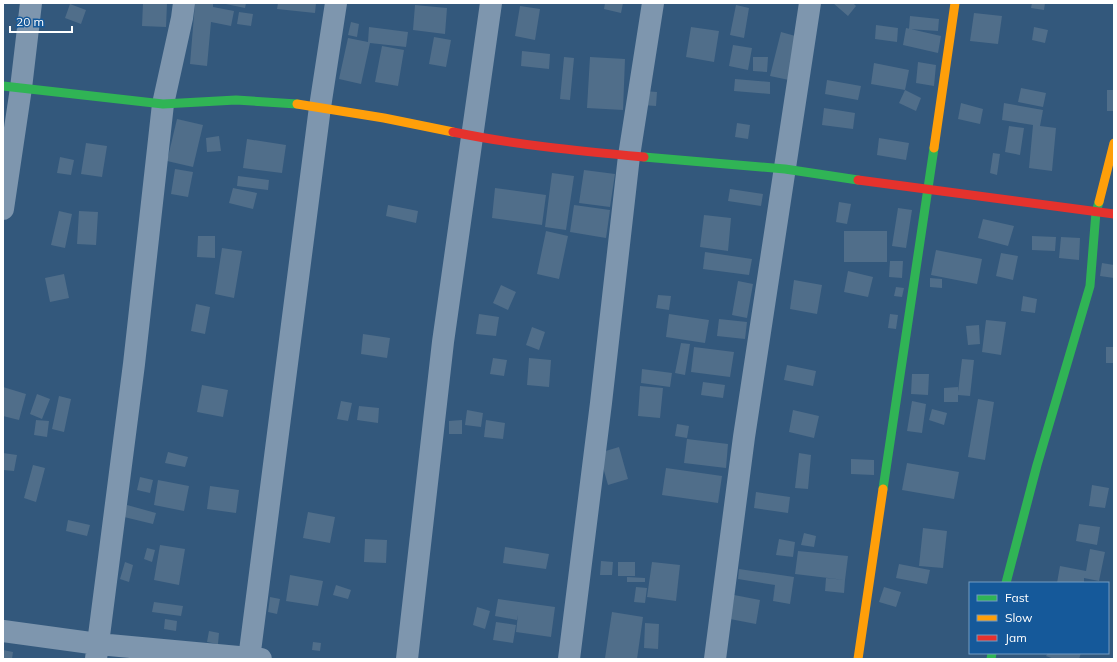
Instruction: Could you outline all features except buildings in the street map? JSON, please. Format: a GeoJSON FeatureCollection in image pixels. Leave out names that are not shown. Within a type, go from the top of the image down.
{"type":"FeatureCollection","features":[{"type":"Feature","properties":{"kind":"street"},"geometry":{"type":"LineString","coordinates":[[3,209],[12,87],[31,3]]}},
{"type":"Feature","properties":{"kind":"street"},"geometry":{"type":"LineString","coordinates":[[97,651],[134,364],[163,104],[184,3]]}},
{"type":"Feature","properties":{"kind":"street"},"geometry":{"type":"LineString","coordinates":[[3,631],[97,651],[253,659],[320,107],[336,3]]}},
{"type":"Feature","properties":{"kind":"street"},"geometry":{"type":"LineString","coordinates":[[407,659],[443,342],[491,3]]}},
{"type":"Feature","properties":{"kind":"street"},"geometry":{"type":"LineString","coordinates":[[569,659],[601,403],[629,156],[653,3]]}},
{"type":"Feature","properties":{"kind":"street"},"geometry":{"type":"LineString","coordinates":[[714,659],[744,437],[810,3]]}},
{"type":"Feature","properties":{"kind":"street"},"geometry":{"type":"LineString","coordinates":[[858,659],[955,3]]}},
{"type":"Feature","properties":{"kind":"street"},"geometry":{"type":"LineString","coordinates":[[12,87],[163,104],[236,100],[287,103],[384,118],[473,136],[629,156],[785,169],[928,190],[1114,214]]}},
{"type":"Feature","properties":{"kind":"street"},"geometry":{"type":"LineString","coordinates":[[1006,582],[1037,465],[1090,286],[1096,212],[1114,143]]}},
{"type":"Feature","properties":{"kind":"traffic: fast"},"geometry":{"type":"LineString","coordinates":[[3,86],[163,104],[236,100],[297,104]]}},
{"type":"Feature","properties":{"kind":"traffic: fast"},"geometry":{"type":"LineString","coordinates":[[883,489],[934,148]]}},
{"type":"Feature","properties":{"kind":"traffic: fast"},"geometry":{"type":"LineString","coordinates":[[644,157],[785,169],[858,180]]}},
{"type":"Feature","properties":{"kind":"traffic: fast"},"geometry":{"type":"LineString","coordinates":[[1006,582],[1037,465],[1090,286],[1096,212],[1099,202]]}},
{"type":"Feature","properties":{"kind":"traffic: fast"},"geometry":{"type":"LineString","coordinates":[[991,659],[992,654]]}},
{"type":"Feature","properties":{"kind":"traffic: slow"},"geometry":{"type":"LineString","coordinates":[[934,148],[955,3]]}},
{"type":"Feature","properties":{"kind":"traffic: slow"},"geometry":{"type":"LineString","coordinates":[[297,104],[384,118],[453,132]]}},
{"type":"Feature","properties":{"kind":"traffic: slow"},"geometry":{"type":"LineString","coordinates":[[1099,202],[1114,143]]}},
{"type":"Feature","properties":{"kind":"traffic: slow"},"geometry":{"type":"LineString","coordinates":[[858,659],[883,489]]}},
{"type":"Feature","properties":{"kind":"traffic: jam"},"geometry":{"type":"LineString","coordinates":[[453,132],[524,144],[644,157]]}},
{"type":"Feature","properties":{"kind":"traffic: jam"},"geometry":{"type":"LineString","coordinates":[[858,180],[1114,214]]}}]}
